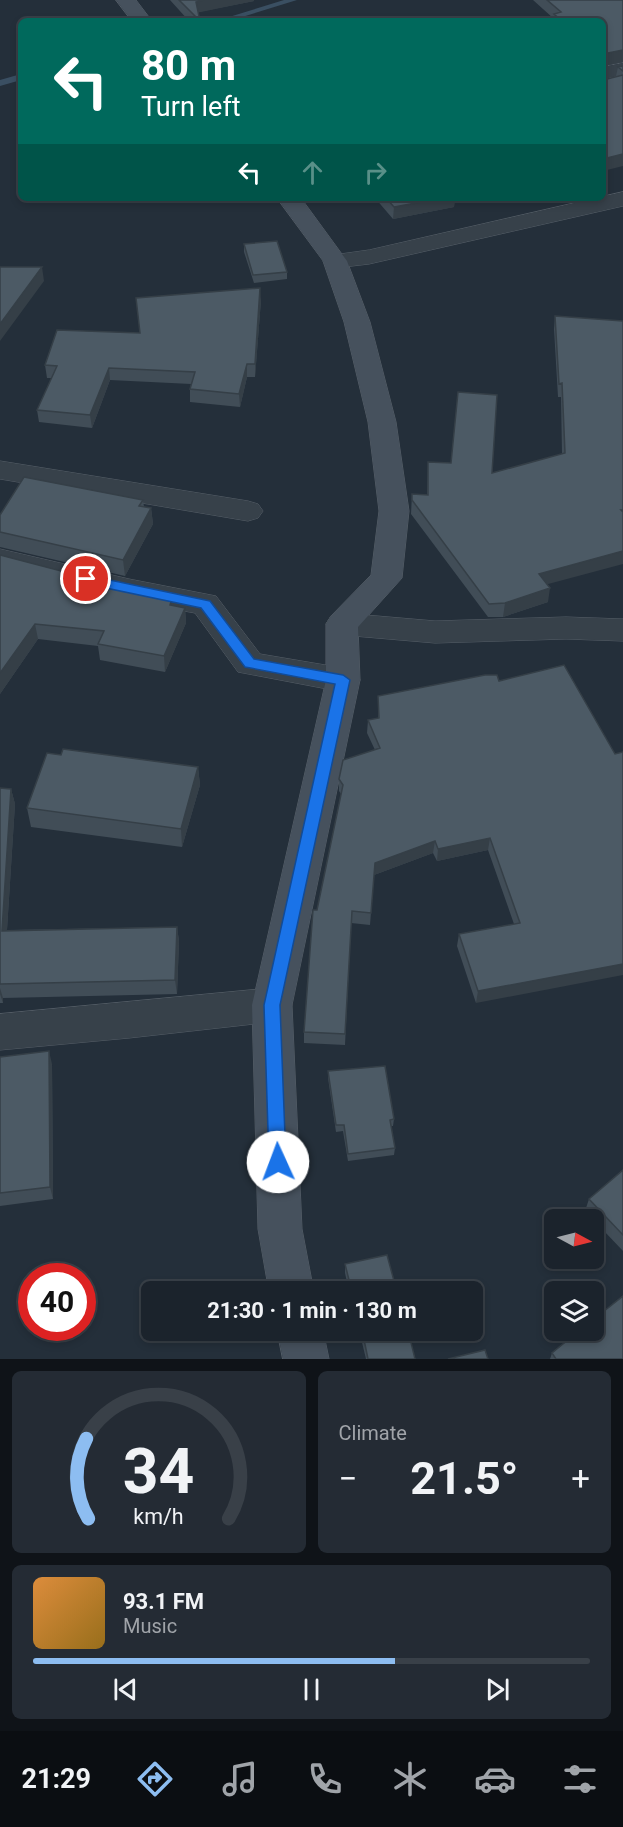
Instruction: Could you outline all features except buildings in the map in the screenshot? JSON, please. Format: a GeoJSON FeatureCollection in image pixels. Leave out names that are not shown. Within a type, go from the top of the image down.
{"type":"FeatureCollection","features":[{"type":"Feature","properties":{"kind":"street"},"geometry":{"type":"LineString","coordinates":[[126,0],[140,18]]}},
{"type":"Feature","properties":{"kind":"street"},"geometry":{"type":"LineString","coordinates":[[606,72],[623,69]]}},
{"type":"Feature","properties":{"kind":"street"},"geometry":{"type":"LineString","coordinates":[[335,261],[369,257],[623,199]]}},
{"type":"Feature","properties":{"kind":"street"},"geometry":{"type":"LineString","coordinates":[[290,1281],[280,1229],[272,1005],[343,680],[342,624],[386,578],[394,511],[382,422],[357,322],[335,261],[291,201]]}},
{"type":"Feature","properties":{"kind":"street"},"geometry":{"type":"LineString","coordinates":[[0,470],[248,511]]}},
{"type":"Feature","properties":{"kind":"street"},"geometry":{"type":"LineString","coordinates":[[0,559],[129,590],[205,604],[250,664],[343,680]]}},
{"type":"Feature","properties":{"kind":"street"},"geometry":{"type":"LineString","coordinates":[[342,624],[435,632],[566,628],[623,630]]}},
{"type":"Feature","properties":{"kind":"street"},"geometry":{"type":"LineString","coordinates":[[0,1032],[129,1022],[272,1005]]}},
{"type":"Feature","properties":{"kind":"street"},"geometry":{"type":"LineString","coordinates":[[302,1341],[306,1359]]}},
{"type":"Feature","properties":{"kind":"waterway"},"geometry":{"type":"LineString","coordinates":[[230,18],[293,0]]}},
{"type":"Feature","properties":{"kind":"waterway"},"geometry":{"type":"LineString","coordinates":[[0,83],[18,78]]}},
{"type":"Feature","properties":{"kind":"route"},"geometry":{"type":"LineString","coordinates":[[86,579],[129,590],[205,604],[250,664],[343,680],[272,1005],[278,1162]]}}]}
